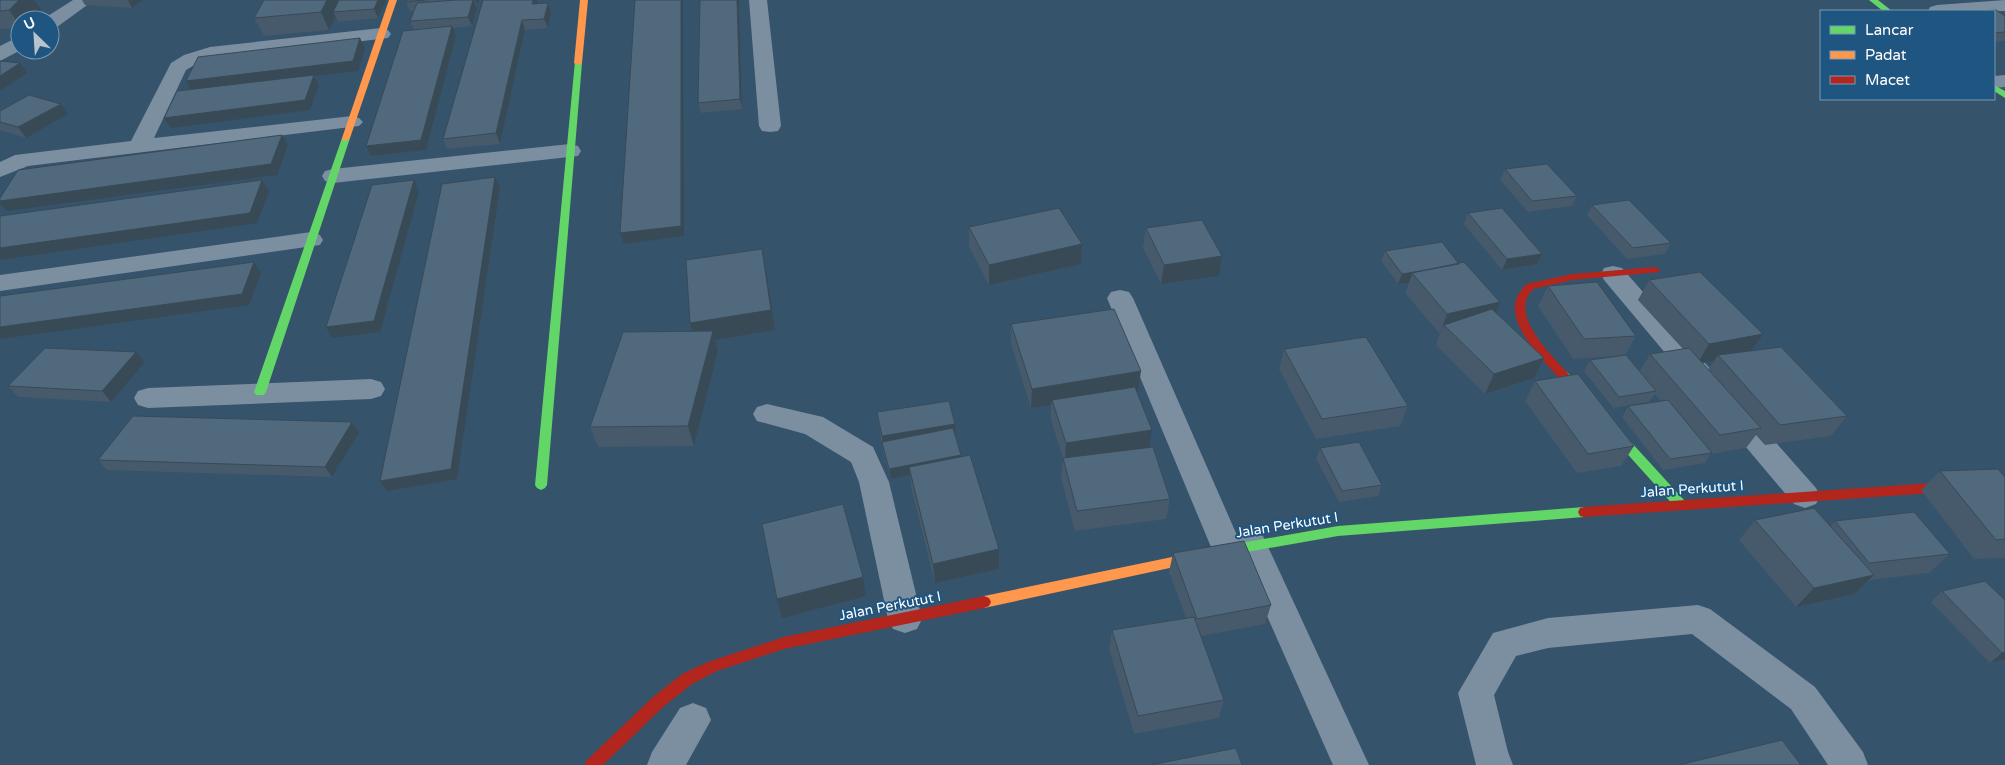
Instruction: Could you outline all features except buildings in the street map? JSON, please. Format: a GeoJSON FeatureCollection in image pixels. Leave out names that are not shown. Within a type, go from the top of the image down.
{"type":"FeatureCollection","features":[{"type":"Feature","properties":{"kind":"street"},"geometry":{"type":"LineString","coordinates":[[260,392],[393,0]]}},
{"type":"Feature","properties":{"kind":"street"},"geometry":{"type":"LineString","coordinates":[[541,485],[584,0]]}},
{"type":"Feature","properties":{"kind":"street"},"geometry":{"type":"LineString","coordinates":[[758,0],[770,126]]}},
{"type":"Feature","properties":{"kind":"street"},"geometry":{"type":"LineString","coordinates":[[1873,0],[1887,10]]}},
{"type":"Feature","properties":{"kind":"street"},"geometry":{"type":"LineString","coordinates":[[60,17],[81,3]]}},
{"type":"Feature","properties":{"kind":"street"},"geometry":{"type":"LineString","coordinates":[[1948,10],[2005,5]]}},
{"type":"Feature","properties":{"kind":"street"},"geometry":{"type":"LineString","coordinates":[[140,145],[178,67],[183,62],[210,53],[381,34]]}},
{"type":"Feature","properties":{"kind":"street"},"geometry":{"type":"LineString","coordinates":[[0,170],[23,160],[352,122]]}},
{"type":"Feature","properties":{"kind":"street"},"geometry":{"type":"LineString","coordinates":[[333,176],[570,151]]}},
{"type":"Feature","properties":{"kind":"street"},"geometry":{"type":"LineString","coordinates":[[0,283],[312,240]]}},
{"type":"Feature","properties":{"kind":"street"},"geometry":{"type":"LineString","coordinates":[[1655,270],[1572,277],[1530,286],[1522,300],[1521,313],[1531,336],[1545,355],[1680,504]]}},
{"type":"Feature","properties":{"kind":"street"},"geometry":{"type":"LineString","coordinates":[[1613,274],[1805,496]]}},
{"type":"Feature","properties":{"kind":"street"},"geometry":{"type":"LineString","coordinates":[[1120,298],[1239,547],[1351,765]]}},
{"type":"Feature","properties":{"kind":"street"},"geometry":{"type":"LineString","coordinates":[[148,398],[371,389]]}},
{"type":"Feature","properties":{"kind":"street"},"geometry":{"type":"LineString","coordinates":[[767,414],[813,425],[863,455],[874,482],[904,619]]}},
{"type":"Feature","properties":{"kind":"street","name":"Jalan Perkutut I"},"geometry":{"type":"LineString","coordinates":[[592,765],[664,698],[703,670],[784,643],[1239,547],[1338,530],[1680,504],[2005,483]]}},
{"type":"Feature","properties":{"kind":"street"},"geometry":{"type":"LineString","coordinates":[[1495,765],[1491,758],[1476,693],[1505,644],[1548,633],[1698,619],[1802,698],[1850,765]]}},
{"type":"Feature","properties":{"kind":"street"},"geometry":{"type":"LineString","coordinates":[[665,765],[693,720]]}},
{"type":"Feature","properties":{"kind":"traffic: fast"},"geometry":{"type":"LineString","coordinates":[[1873,0],[1887,10]]}},
{"type":"Feature","properties":{"kind":"traffic: fast"},"geometry":{"type":"LineString","coordinates":[[541,485],[578,63]]}},
{"type":"Feature","properties":{"kind":"traffic: fast"},"geometry":{"type":"LineString","coordinates":[[1995,88],[2005,95]]}},
{"type":"Feature","properties":{"kind":"traffic: fast"},"geometry":{"type":"LineString","coordinates":[[260,392],[346,138]]}},
{"type":"Feature","properties":{"kind":"traffic: fast"},"geometry":{"type":"LineString","coordinates":[[1563,375],[1680,504]]}},
{"type":"Feature","properties":{"kind":"traffic: fast"},"geometry":{"type":"LineString","coordinates":[[1235,549],[1338,531],[1584,512]]}},
{"type":"Feature","properties":{"kind":"traffic: slow"},"geometry":{"type":"LineString","coordinates":[[346,138],[393,0]]}},
{"type":"Feature","properties":{"kind":"traffic: slow"},"geometry":{"type":"LineString","coordinates":[[578,63],[584,0]]}},
{"type":"Feature","properties":{"kind":"traffic: slow"},"geometry":{"type":"LineString","coordinates":[[984,602],[1235,549]]}},
{"type":"Feature","properties":{"kind":"traffic: jam"},"geometry":{"type":"LineString","coordinates":[[1563,375],[1533,340],[1522,319],[1521,299],[1530,286],[1572,277],[1655,270]]}},
{"type":"Feature","properties":{"kind":"traffic: jam"},"geometry":{"type":"LineString","coordinates":[[1584,512],[2005,483]]}},
{"type":"Feature","properties":{"kind":"traffic: jam"},"geometry":{"type":"LineString","coordinates":[[592,765],[658,702],[687,679],[713,666],[784,643],[984,602]]}}]}
